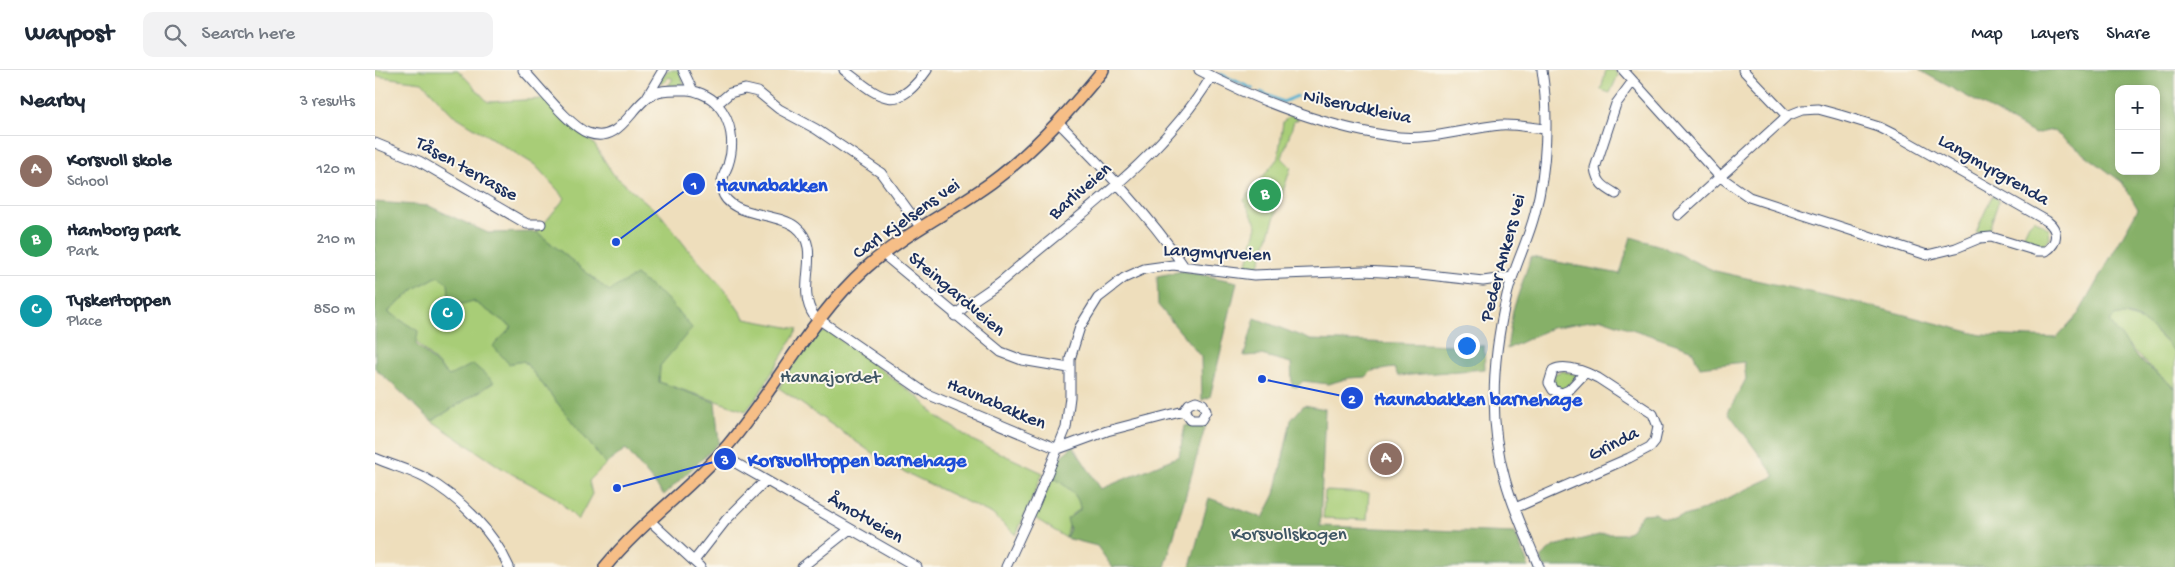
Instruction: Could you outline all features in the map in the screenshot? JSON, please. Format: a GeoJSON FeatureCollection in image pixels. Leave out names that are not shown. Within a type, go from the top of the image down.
{"type":"FeatureCollection","features":[{"type":"Feature","properties":{"kind":"main road","name":"Carl Kjelsens vei"},"geometry":{"type":"LineString","coordinates":[[605,567],[649,520],[720,454],[818,320],[850,283],[883,254],[992,182],[1058,122],[1103,70]]}},
{"type":"Feature","properties":{"kind":"street"},"geometry":{"type":"LineString","coordinates":[[523,70],[575,126],[594,135],[602,136],[619,128],[647,97],[663,70]]}},
{"type":"Feature","properties":{"kind":"street"},"geometry":{"type":"LineString","coordinates":[[683,70],[692,89]]}},
{"type":"Feature","properties":{"kind":"street"},"geometry":{"type":"LineString","coordinates":[[844,70],[881,96],[892,99],[906,95],[915,87],[927,70]]}},
{"type":"Feature","properties":{"kind":"street","name":"Nilserudkleiva"},"geometry":{"type":"LineString","coordinates":[[1199,70],[1293,112],[1328,122],[1399,136],[1428,136],[1503,125],[1546,129]]}},
{"type":"Feature","properties":{"kind":"street","name":"Peder Ankers vei"},"geometry":{"type":"LineString","coordinates":[[1539,567],[1515,508],[1501,463],[1495,400],[1495,364],[1512,278],[1535,213],[1544,160],[1546,129],[1542,70]]}},
{"type":"Feature","properties":{"kind":"street","name":"Langmyrgrenda"},"geometry":{"type":"LineString","coordinates":[[1623,70],[1719,176],[1749,197],[1927,255],[1956,248],[1980,238],[1991,237],[2037,252],[2046,251],[2054,244],[2054,230],[2047,221],[1879,127],[1818,109],[1802,110],[1787,116],[1719,176],[1678,215]]}},
{"type":"Feature","properties":{"kind":"street"},"geometry":{"type":"LineString","coordinates":[[1743,70],[1787,116]]}},
{"type":"Feature","properties":{"kind":"street","name":"Barliveien"},"geometry":{"type":"LineString","coordinates":[[955,316],[999,283],[1118,182],[1166,136],[1203,91],[1211,77]]}},
{"type":"Feature","properties":{"kind":"street"},"geometry":{"type":"LineString","coordinates":[[1616,194],[1603,186],[1596,176],[1595,168],[1616,104],[1633,81]]}},
{"type":"Feature","properties":{"kind":"street"},"geometry":{"type":"LineString","coordinates":[[647,97],[663,90],[692,89],[717,104],[730,94],[745,89],[758,92],[779,109],[816,129],[881,173],[921,228]]}},
{"type":"Feature","properties":{"kind":"street","name":"Havnabakken"},"geometry":{"type":"LineString","coordinates":[[717,104],[727,121],[732,143],[721,183],[724,196],[732,205],[790,223],[801,232],[809,248],[805,291],[811,312],[818,320],[927,394],[1059,449],[1107,431],[1184,411]]}},
{"type":"Feature","properties":{"kind":"street"},"geometry":{"type":"LineString","coordinates":[[1058,122],[1118,182],[1163,236],[1183,265]]}},
{"type":"Feature","properties":{"kind":"street","name":"Tåsen terrasse"},"geometry":{"type":"LineString","coordinates":[[375,143],[397,150],[426,165],[527,224],[541,224]]}},
{"type":"Feature","properties":{"kind":"street","name":"Steingardveien"},"geometry":{"type":"LineString","coordinates":[[883,254],[989,345],[1009,356],[1069,368]]}},
{"type":"Feature","properties":{"kind":"street","name":"Langmyrveien"},"geometry":{"type":"LineString","coordinates":[[1006,567],[1059,449],[1069,419],[1069,368],[1072,349],[1080,327],[1092,306],[1106,290],[1124,278],[1144,269],[1164,265],[1183,265],[1221,272],[1254,275],[1363,271],[1420,274],[1483,281],[1512,278]]}},
{"type":"Feature","properties":{"kind":"street","name":"Grinda"},"geometry":{"type":"LineString","coordinates":[[1515,508],[1629,458],[1647,449],[1655,441],[1658,431],[1657,422],[1649,410],[1598,378],[1585,373]]}},
{"type":"Feature","properties":{"kind":"street","name":"Åmotveien"},"geometry":{"type":"LineString","coordinates":[[720,454],[917,567]]}},
{"type":"Feature","properties":{"kind":"street"},"geometry":{"type":"LineString","coordinates":[[375,458],[424,477],[446,491],[485,529],[498,546],[509,567]]}},
{"type":"Feature","properties":{"kind":"street"},"geometry":{"type":"LineString","coordinates":[[649,520],[697,564],[726,520],[765,481]]}},
{"type":"Feature","properties":{"kind":"street"},"geometry":{"type":"LineString","coordinates":[[802,567],[850,529]]}},
{"type":"Feature","properties":{"kind":"green space"},"geometry":{"type":"Polygon","coordinates":[[[375,70],[458,70],[488,102],[543,99],[594,144],[613,174],[661,215],[690,252],[725,290],[745,319],[798,329],[758,396],[746,411],[659,382],[660,366],[609,291],[537,232],[565,198],[535,165],[452,114],[422,82],[375,76],[375,70]]]}},
{"type":"Feature","properties":{"kind":"green space"},"geometry":{"type":"Polygon","coordinates":[[[668,70],[679,70],[684,84],[668,86],[673,79],[669,77],[661,85],[661,78],[668,70]]]}},
{"type":"Feature","properties":{"kind":"green space"},"geometry":{"type":"Polygon","coordinates":[[[1606,70],[1614,70],[1618,75],[1610,93],[1601,90],[1606,70]]]}},
{"type":"Feature","properties":{"kind":"green space"},"geometry":{"type":"Polygon","coordinates":[[[1919,70],[2175,70],[2175,352],[2148,325],[2132,316],[2114,316],[2110,322],[2138,359],[2175,388],[2175,567],[1544,567],[1541,557],[1554,546],[1603,534],[1624,534],[1631,530],[1642,514],[1655,513],[1662,518],[1674,519],[1698,512],[1775,476],[1728,412],[1746,379],[1744,362],[1700,367],[1691,349],[1602,319],[1551,328],[1507,349],[1513,310],[1531,257],[1620,274],[1631,237],[1661,246],[1715,271],[1863,304],[1981,335],[2056,338],[2079,313],[2138,209],[2122,182],[2052,130],[2035,134],[1919,70]]]}},
{"type":"Feature","properties":{"kind":"green space"},"geometry":{"type":"Polygon","coordinates":[[[1290,115],[1299,119],[1294,121],[1282,158],[1291,167],[1257,271],[1245,271],[1257,226],[1244,200],[1278,158],[1283,122],[1290,115]]]}},
{"type":"Feature","properties":{"kind":"green space"},"geometry":{"type":"Polygon","coordinates":[[[1992,196],[1999,200],[1988,232],[1976,232],[1992,196]]]}},
{"type":"Feature","properties":{"kind":"green space"},"geometry":{"type":"Polygon","coordinates":[[[375,202],[429,206],[488,233],[537,232],[609,291],[636,275],[667,299],[692,328],[660,366],[659,382],[715,402],[719,443],[664,495],[626,449],[606,464],[524,361],[509,364],[493,346],[512,327],[473,301],[459,305],[449,297],[448,283],[438,276],[416,288],[388,312],[418,331],[416,344],[449,376],[473,364],[494,382],[432,421],[375,368],[375,202]]]}},
{"type":"Feature","properties":{"kind":"green space"},"geometry":{"type":"Polygon","coordinates":[[[2034,219],[2049,229],[2050,239],[2042,246],[2034,246],[2021,241],[2029,224],[2034,219]]]}},
{"type":"Feature","properties":{"kind":"green space"},"geometry":{"type":"Polygon","coordinates":[[[1183,271],[1237,282],[1210,397],[1202,400],[1201,357],[1158,305],[1157,276],[1183,271]]]}},
{"type":"Feature","properties":{"kind":"green space"},"geometry":{"type":"Polygon","coordinates":[[[438,276],[512,327],[493,346],[524,361],[606,464],[589,481],[592,494],[578,520],[556,498],[503,469],[432,421],[493,383],[449,376],[388,312],[416,288],[438,276]]]}},
{"type":"Feature","properties":{"kind":"green space"},"geometry":{"type":"Polygon","coordinates":[[[2121,314],[2144,321],[2175,352],[2175,388],[2140,358],[2117,332],[2110,322],[2114,316],[2121,314]]]}},
{"type":"Feature","properties":{"kind":"green space"},"geometry":{"type":"Polygon","coordinates":[[[1255,318],[1311,340],[1484,346],[1485,369],[1398,376],[1394,368],[1372,371],[1366,377],[1349,378],[1328,384],[1303,381],[1297,387],[1292,386],[1291,363],[1261,355],[1244,356],[1255,318]]]}},
{"type":"Feature","properties":{"kind":"green space","name":"Havnajordet"},"geometry":{"type":"Polygon","coordinates":[[[828,331],[919,398],[936,416],[974,441],[1043,473],[1016,535],[992,514],[888,464],[779,388],[805,346],[812,339],[828,331]]]}},
{"type":"Feature","properties":{"kind":"green space"},"geometry":{"type":"Polygon","coordinates":[[[1562,371],[1577,375],[1564,389],[1557,388],[1554,385],[1554,374],[1562,371]]]}},
{"type":"Feature","properties":{"kind":"green space","name":"Korsvollskogen"},"geometry":{"type":"Polygon","coordinates":[[[1304,405],[1325,409],[1320,526],[1515,533],[1529,567],[1190,567],[1209,498],[1263,518],[1275,494],[1291,420],[1304,405]]]}},
{"type":"Feature","properties":{"kind":"green space"},"geometry":{"type":"Polygon","coordinates":[[[1207,421],[1165,567],[1112,567],[1097,546],[1066,538],[1070,529],[1067,519],[1080,510],[1079,504],[1075,495],[1053,477],[1061,456],[1073,446],[1101,489],[1179,456],[1185,426],[1207,421]]]}},
{"type":"Feature","properties":{"kind":"green space"},"geometry":{"type":"Polygon","coordinates":[[[1053,477],[1075,495],[1079,504],[1080,510],[1072,514],[1066,538],[1035,518],[1053,477]]]}},
{"type":"Feature","properties":{"kind":"green space"},"geometry":{"type":"Polygon","coordinates":[[[1325,491],[1369,493],[1367,520],[1323,518],[1325,491]]]}},
{"type":"Feature","properties":{"kind":"waterway"},"geometry":{"type":"LineString","coordinates":[[1221,74],[1253,89]]}},
{"type":"Feature","properties":{"kind":"waterway"},"geometry":{"type":"LineString","coordinates":[[1261,92],[1283,102],[1297,96]]}},
{"type":"Feature","properties":{"kind":"place","name":"Hamborg park"},"geometry":{"type":"Point","coordinates":[1265,195]}},
{"type":"Feature","properties":{"kind":"place","name":"Havnabakken"},"geometry":{"type":"Point","coordinates":[616,242]}},
{"type":"Feature","properties":{"kind":"place","name":"Tyskertoppen"},"geometry":{"type":"Point","coordinates":[447,314]}},
{"type":"Feature","properties":{"kind":"place","name":"Havnabakken barnehage"},"geometry":{"type":"Point","coordinates":[1262,379]}},
{"type":"Feature","properties":{"kind":"place","name":"Korsvoll skole"},"geometry":{"type":"Point","coordinates":[1386,459]}},
{"type":"Feature","properties":{"kind":"place","name":"Korsvolltoppen barnehage"},"geometry":{"type":"Point","coordinates":[617,488]}}]}
